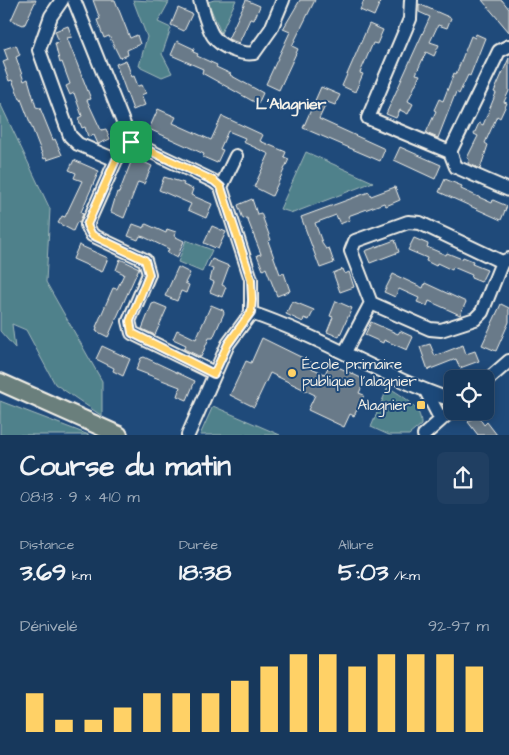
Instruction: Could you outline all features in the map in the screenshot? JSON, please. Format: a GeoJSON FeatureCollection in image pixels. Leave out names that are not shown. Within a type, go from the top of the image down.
{"type":"FeatureCollection","features":[{"type":"Feature","properties":{"kind":"main road"},"geometry":{"type":"LineString","coordinates":[[0,382],[119,435]]}},
{"type":"Feature","properties":{"kind":"street"},"geometry":{"type":"LineString","coordinates":[[62,0],[51,16],[39,50],[70,136],[78,144],[116,160]]}},
{"type":"Feature","properties":{"kind":"street"},"geometry":{"type":"LineString","coordinates":[[74,0],[131,142],[214,181],[221,187],[251,279],[251,312],[228,344],[188,435]]}},
{"type":"Feature","properties":{"kind":"street"},"geometry":{"type":"LineString","coordinates":[[200,0],[214,38],[229,48],[246,54],[254,53],[271,29],[283,0]]}},
{"type":"Feature","properties":{"kind":"street"},"geometry":{"type":"LineString","coordinates":[[411,0],[410,19],[368,118],[450,152],[456,167],[509,190]]}},
{"type":"Feature","properties":{"kind":"street"},"geometry":{"type":"LineString","coordinates":[[450,152],[499,51],[509,46]]}},
{"type":"Feature","properties":{"kind":"street"},"geometry":{"type":"LineString","coordinates":[[131,142],[116,160],[87,225],[92,235],[145,260],[149,274],[130,321],[132,333],[214,374]]}},
{"type":"Feature","properties":{"kind":"street"},"geometry":{"type":"LineString","coordinates":[[221,187],[236,156]]}},
{"type":"Feature","properties":{"kind":"street"},"geometry":{"type":"LineString","coordinates":[[408,222],[420,223],[506,260],[482,312],[475,319],[441,330],[430,329],[371,303],[351,251],[352,245],[355,241],[408,222]]}},
{"type":"Feature","properties":{"kind":"street"},"geometry":{"type":"LineString","coordinates":[[345,352],[371,303]]}},
{"type":"Feature","properties":{"kind":"street"},"geometry":{"type":"LineString","coordinates":[[251,312],[345,352],[426,391],[444,397]]}},
{"type":"Feature","properties":{"kind":"street"},"geometry":{"type":"LineString","coordinates":[[494,374],[509,361]]}},
{"type":"Feature","properties":{"kind":"street"},"geometry":{"type":"LineString","coordinates":[[426,391],[441,420]]}},
{"type":"Feature","properties":{"kind":"street"},"geometry":{"type":"LineString","coordinates":[[424,435],[444,417]]}},
{"type":"Feature","properties":{"kind":"green space"},"geometry":{"type":"Polygon","coordinates":[[[133,0],[169,2],[158,22],[171,28],[162,54],[172,73],[162,77],[139,66],[147,37],[133,0]]]}},
{"type":"Feature","properties":{"kind":"green space"},"geometry":{"type":"Polygon","coordinates":[[[214,0],[236,0],[221,33],[208,2],[214,0]]]}},
{"type":"Feature","properties":{"kind":"green space"},"geometry":{"type":"Polygon","coordinates":[[[0,103],[50,209],[46,282],[102,381],[102,416],[55,384],[26,330],[12,324],[15,348],[0,331],[0,103]]]}},
{"type":"Feature","properties":{"kind":"green space"},"geometry":{"type":"Polygon","coordinates":[[[306,152],[373,182],[293,213],[280,209],[306,152]]]}},
{"type":"Feature","properties":{"kind":"green space"},"geometry":{"type":"Polygon","coordinates":[[[186,240],[212,250],[202,272],[178,262],[186,240]]]}},
{"type":"Feature","properties":{"kind":"green space"},"geometry":{"type":"Polygon","coordinates":[[[388,387],[410,402],[418,412],[421,425],[409,435],[389,435],[371,427],[388,387]]]}},
{"type":"Feature","properties":{"kind":"green space"},"geometry":{"type":"Polygon","coordinates":[[[0,401],[89,435],[0,435],[0,401]]]}},
{"type":"Feature","properties":{"kind":"green space"},"geometry":{"type":"Polygon","coordinates":[[[213,406],[280,435],[200,435],[213,406]]]}},
{"type":"Feature","properties":{"kind":"building"},"geometry":{"type":"Polygon","coordinates":[[[20,0],[36,0],[23,25],[11,20],[20,0]]]}},
{"type":"Feature","properties":{"kind":"building"},"geometry":{"type":"Polygon","coordinates":[[[93,0],[115,0],[130,38],[137,35],[140,44],[127,50],[128,55],[120,58],[109,36],[104,38],[97,20],[100,19],[93,0]]]}},
{"type":"Feature","properties":{"kind":"building"},"geometry":{"type":"Polygon","coordinates":[[[246,0],[260,6],[254,20],[250,19],[239,43],[228,39],[246,0]]]}},
{"type":"Feature","properties":{"kind":"building"},"geometry":{"type":"Polygon","coordinates":[[[300,0],[315,0],[292,46],[298,49],[279,90],[266,84],[290,32],[283,29],[300,0]]]}},
{"type":"Feature","properties":{"kind":"building"},"geometry":{"type":"Polygon","coordinates":[[[364,0],[381,0],[374,16],[360,10],[364,0]]]}},
{"type":"Feature","properties":{"kind":"building"},"geometry":{"type":"Polygon","coordinates":[[[482,0],[502,0],[509,9],[509,32],[482,0]]]}},
{"type":"Feature","properties":{"kind":"building"},"geometry":{"type":"Polygon","coordinates":[[[419,4],[451,18],[447,28],[438,25],[430,42],[439,45],[434,56],[426,52],[416,74],[420,75],[408,101],[413,104],[408,114],[400,110],[396,118],[386,114],[430,17],[419,12],[419,4]]]}},
{"type":"Feature","properties":{"kind":"building"},"geometry":{"type":"Polygon","coordinates":[[[178,8],[192,14],[184,31],[171,25],[178,8]]]}},
{"type":"Feature","properties":{"kind":"building"},"geometry":{"type":"Polygon","coordinates":[[[369,24],[383,30],[377,44],[373,43],[360,73],[363,74],[355,92],[342,86],[369,24]]]}},
{"type":"Feature","properties":{"kind":"building"},"geometry":{"type":"Polygon","coordinates":[[[68,26],[72,37],[67,38],[91,99],[87,100],[101,130],[106,129],[110,139],[98,144],[94,135],[88,137],[85,127],[82,128],[78,118],[82,116],[74,93],[70,95],[66,86],[70,84],[57,52],[55,43],[59,42],[55,31],[68,26]]]}},
{"type":"Feature","properties":{"kind":"building"},"geometry":{"type":"Polygon","coordinates":[[[476,34],[485,38],[470,76],[468,75],[459,94],[456,92],[438,138],[426,133],[439,99],[443,101],[471,36],[475,38],[476,34]]]}},
{"type":"Feature","properties":{"kind":"building"},"geometry":{"type":"Polygon","coordinates":[[[177,41],[194,49],[193,52],[198,54],[197,56],[217,65],[216,67],[263,93],[258,104],[202,73],[203,69],[171,55],[177,41]]]}},
{"type":"Feature","properties":{"kind":"building"},"geometry":{"type":"Polygon","coordinates":[[[16,45],[20,55],[16,57],[24,81],[28,79],[36,107],[40,108],[53,140],[55,139],[62,155],[47,160],[46,158],[44,159],[21,99],[12,80],[9,81],[3,62],[8,60],[4,49],[16,45]]]}},
{"type":"Feature","properties":{"kind":"building"},"geometry":{"type":"Polygon","coordinates":[[[509,58],[509,91],[504,102],[507,103],[500,118],[497,116],[485,143],[488,145],[480,169],[468,163],[469,159],[467,158],[478,136],[474,134],[479,123],[483,125],[496,93],[494,92],[509,58]]]}},
{"type":"Feature","properties":{"kind":"building"},"geometry":{"type":"Polygon","coordinates":[[[126,60],[132,77],[134,76],[138,86],[142,85],[146,93],[141,95],[145,105],[133,110],[116,64],[126,60]]]}},
{"type":"Feature","properties":{"kind":"building"},"geometry":{"type":"Polygon","coordinates":[[[321,87],[340,95],[335,105],[327,102],[319,119],[385,149],[380,161],[303,128],[321,87]]]}},
{"type":"Feature","properties":{"kind":"building"},"geometry":{"type":"Polygon","coordinates":[[[158,109],[176,117],[173,123],[211,140],[222,116],[263,135],[260,141],[286,152],[284,157],[289,159],[272,196],[254,187],[269,154],[243,142],[245,138],[228,131],[220,149],[223,150],[217,163],[203,157],[204,154],[149,129],[158,109]]]}},
{"type":"Feature","properties":{"kind":"building"},"geometry":{"type":"Polygon","coordinates":[[[400,147],[441,165],[435,179],[394,160],[400,147]]]}},
{"type":"Feature","properties":{"kind":"building"},"geometry":{"type":"Polygon","coordinates":[[[133,157],[152,166],[144,184],[138,182],[124,218],[111,212],[117,192],[119,193],[133,157]]]}},
{"type":"Feature","properties":{"kind":"building"},"geometry":{"type":"Polygon","coordinates":[[[74,160],[99,171],[81,212],[83,214],[73,231],[58,223],[62,216],[65,217],[82,181],[74,178],[76,173],[69,170],[74,160]]]}},
{"type":"Feature","properties":{"kind":"building"},"geometry":{"type":"Polygon","coordinates":[[[164,177],[184,183],[183,185],[193,189],[191,195],[212,204],[206,218],[188,210],[191,204],[159,190],[164,177]]]}},
{"type":"Feature","properties":{"kind":"building"},"geometry":{"type":"Polygon","coordinates":[[[445,179],[462,186],[461,189],[492,203],[493,200],[507,206],[501,220],[439,192],[445,179]]]}},
{"type":"Feature","properties":{"kind":"building"},"geometry":{"type":"Polygon","coordinates":[[[395,187],[400,200],[386,206],[384,203],[348,216],[350,220],[340,224],[336,215],[315,223],[323,245],[326,249],[329,248],[334,263],[320,268],[301,217],[369,192],[371,196],[395,187]]]}},
{"type":"Feature","properties":{"kind":"building"},"geometry":{"type":"Polygon","coordinates":[[[252,199],[257,214],[261,213],[271,240],[268,241],[280,274],[284,273],[290,291],[277,296],[266,268],[263,270],[257,255],[261,254],[247,218],[243,219],[238,205],[252,199]]]}},
{"type":"Feature","properties":{"kind":"building"},"geometry":{"type":"Polygon","coordinates":[[[133,224],[144,228],[146,224],[166,233],[167,229],[176,232],[174,236],[184,241],[177,258],[167,253],[169,249],[144,237],[140,236],[138,240],[128,236],[133,224]]]}},
{"type":"Feature","properties":{"kind":"building"},"geometry":{"type":"Polygon","coordinates":[[[212,226],[226,232],[218,249],[204,243],[212,226]]]}},
{"type":"Feature","properties":{"kind":"building"},"geometry":{"type":"Polygon","coordinates":[[[414,238],[428,244],[427,247],[446,255],[447,253],[462,259],[463,257],[473,261],[472,264],[487,270],[481,282],[471,278],[472,275],[453,267],[452,270],[437,263],[436,266],[426,261],[427,258],[408,250],[414,238]]]}},
{"type":"Feature","properties":{"kind":"building"},"geometry":{"type":"Polygon","coordinates":[[[395,240],[399,252],[370,263],[365,251],[395,240]]]}},
{"type":"Feature","properties":{"kind":"building"},"geometry":{"type":"Polygon","coordinates":[[[79,245],[108,258],[102,272],[73,259],[79,245]]]}},
{"type":"Feature","properties":{"kind":"building"},"geometry":{"type":"Polygon","coordinates":[[[120,259],[139,268],[108,337],[96,331],[96,327],[113,288],[117,289],[124,274],[116,270],[120,259]]]}},
{"type":"Feature","properties":{"kind":"building"},"geometry":{"type":"Polygon","coordinates":[[[212,259],[229,266],[222,285],[226,287],[222,297],[210,292],[214,282],[210,280],[213,269],[208,267],[212,259]]]}},
{"type":"Feature","properties":{"kind":"building"},"geometry":{"type":"Polygon","coordinates":[[[178,267],[190,273],[185,283],[189,285],[186,293],[181,291],[177,301],[165,296],[178,267]]]}},
{"type":"Feature","properties":{"kind":"building"},"geometry":{"type":"Polygon","coordinates":[[[343,269],[345,274],[349,272],[354,287],[340,292],[333,273],[343,269]]]}},
{"type":"Feature","properties":{"kind":"building"},"geometry":{"type":"Polygon","coordinates":[[[393,274],[423,288],[425,283],[466,302],[460,315],[429,301],[427,306],[417,302],[419,298],[399,289],[395,297],[384,292],[393,274]]]}},
{"type":"Feature","properties":{"kind":"building"},"geometry":{"type":"Polygon","coordinates":[[[292,301],[314,310],[309,320],[304,318],[303,322],[286,314],[292,301]]]}},
{"type":"Feature","properties":{"kind":"building"},"geometry":{"type":"Polygon","coordinates":[[[336,301],[352,308],[339,337],[327,332],[333,317],[330,316],[336,301]]]}},
{"type":"Feature","properties":{"kind":"building"},"geometry":{"type":"Polygon","coordinates":[[[155,303],[167,308],[155,335],[142,329],[152,304],[155,303]]]}},
{"type":"Feature","properties":{"kind":"building"},"geometry":{"type":"Polygon","coordinates":[[[501,304],[509,308],[509,322],[496,351],[482,345],[501,304]]]}},
{"type":"Feature","properties":{"kind":"building"},"geometry":{"type":"Polygon","coordinates":[[[211,305],[223,310],[224,313],[213,338],[209,338],[201,357],[184,349],[186,345],[173,339],[177,330],[196,339],[211,305]]]}},
{"type":"Feature","properties":{"kind":"building"},"geometry":{"type":"Polygon","coordinates":[[[371,322],[398,334],[400,331],[413,337],[407,350],[384,340],[383,343],[365,335],[371,322]]]}},
{"type":"Feature","properties":{"kind":"building"},"geometry":{"type":"Polygon","coordinates":[[[262,338],[311,362],[309,367],[325,374],[330,363],[365,380],[359,393],[364,395],[354,416],[350,414],[344,427],[308,410],[315,395],[270,373],[254,407],[230,395],[246,361],[251,363],[262,338]]]}},
{"type":"Feature","properties":{"kind":"building"},"geometry":{"type":"Polygon","coordinates":[[[430,344],[435,356],[463,345],[466,354],[475,351],[479,361],[460,368],[456,359],[428,370],[420,347],[430,344]]]}},
{"type":"Feature","properties":{"kind":"building"},"geometry":{"type":"Polygon","coordinates":[[[102,346],[130,359],[123,376],[113,371],[114,368],[96,359],[102,346]]]}},
{"type":"Feature","properties":{"kind":"building"},"geometry":{"type":"Polygon","coordinates":[[[144,357],[195,381],[187,400],[177,396],[180,387],[136,370],[141,358],[144,357]]]}},
{"type":"Feature","properties":{"kind":"building"},"geometry":{"type":"Polygon","coordinates":[[[471,420],[480,420],[484,425],[487,422],[497,435],[478,435],[468,422],[471,420]]]}},
{"type":"Feature","properties":{"kind":"place","name":"École primaire publique l'alagnier"},"geometry":{"type":"Point","coordinates":[292,373]}},
{"type":"Feature","properties":{"kind":"place","name":"Alagnier"},"geometry":{"type":"Point","coordinates":[421,405]}},
{"type":"Feature","properties":{"kind":"district","name":"L'Alagnier"},"geometry":{"type":"Point","coordinates":[291,103]}},
{"type":"Feature","properties":{"kind":"route"},"geometry":{"type":"LineString","coordinates":[[131,142],[214,181],[221,187],[251,279],[252,300],[251,312],[240,324],[228,344],[214,374],[132,333],[130,321],[149,274],[145,260],[92,235],[87,225],[116,160],[131,142]]}}]}
